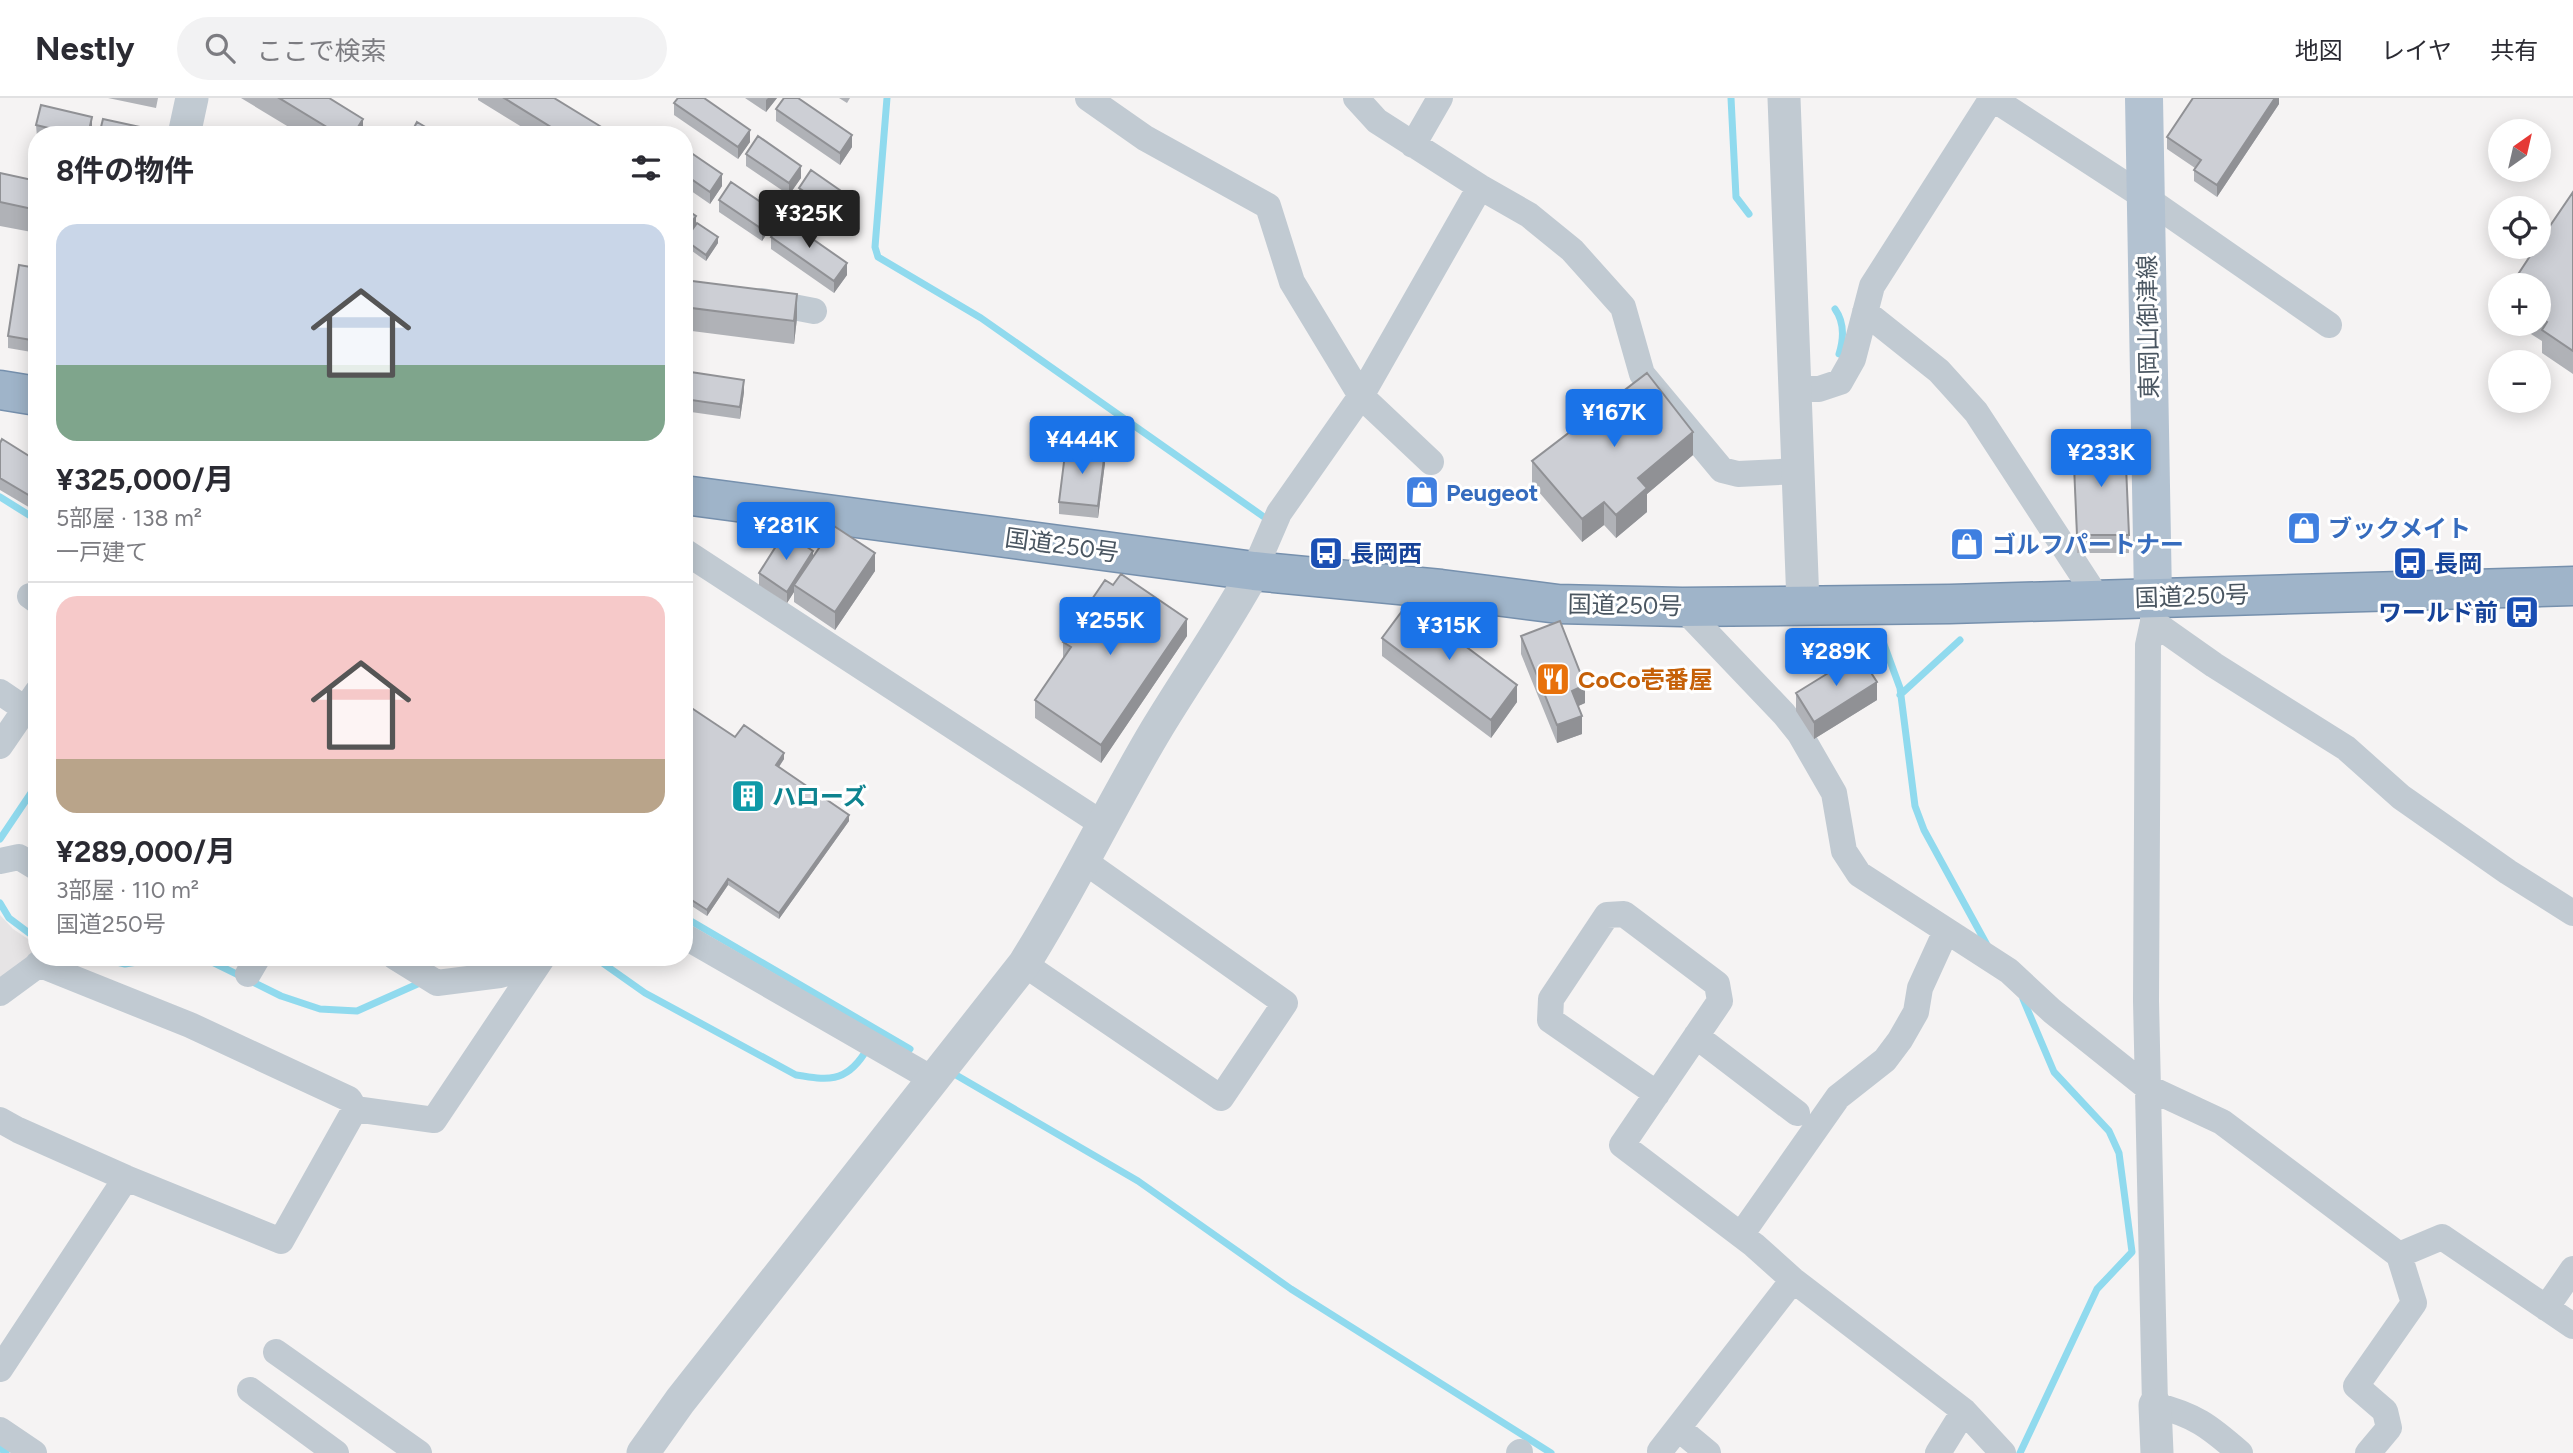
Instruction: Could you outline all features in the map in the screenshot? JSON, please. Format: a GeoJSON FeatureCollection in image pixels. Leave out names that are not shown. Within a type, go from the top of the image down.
{"type":"FeatureCollection","features":[{"type":"Feature","properties":{"kind":"highway"},"geometry":{"type":"LineString","coordinates":[[0,390],[28,395]]}},
{"type":"Feature","properties":{"kind":"highway","name":"国道250号"},"geometry":{"type":"LineString","coordinates":[[693,496],[1254,571],[1441,589],[1558,604],[1689,614],[1803,604],[1950,604],[2098,599],[2153,610],[2573,586]]}},
{"type":"Feature","properties":{"kind":"main road","name":"東岡山御津線"},"geometry":{"type":"LineString","coordinates":[[2144,98],[2153,610]]}},
{"type":"Feature","properties":{"kind":"street"},"geometry":{"type":"LineString","coordinates":[[186,126],[192,98]]}},
{"type":"Feature","properties":{"kind":"street"},"geometry":{"type":"LineString","coordinates":[[1088,98],[1145,138],[1268,205],[1292,282],[1361,396],[1431,462]]}},
{"type":"Feature","properties":{"kind":"street"},"geometry":{"type":"LineString","coordinates":[[1356,98],[1377,121],[1480,187],[1530,215],[1573,250],[1623,307],[1642,374],[1722,470],[1738,474],[1798,471]]}},
{"type":"Feature","properties":{"kind":"street"},"geometry":{"type":"LineString","coordinates":[[1413,145],[1440,98]]}},
{"type":"Feature","properties":{"kind":"street"},"geometry":{"type":"LineString","coordinates":[[1784,98],[1803,604]]}},
{"type":"Feature","properties":{"kind":"street"},"geometry":{"type":"LineString","coordinates":[[1795,388],[1819,389],[1840,382],[1853,359],[1871,286],[1992,98],[2146,198],[2329,324]]}},
{"type":"Feature","properties":{"kind":"street"},"geometry":{"type":"LineString","coordinates":[[643,1453],[680,1401],[1024,964],[1155,732],[1235,606],[1254,571],[1279,513],[1361,396],[1480,187]]}},
{"type":"Feature","properties":{"kind":"street"},"geometry":{"type":"LineString","coordinates":[[736,297],[814,311]]}},
{"type":"Feature","properties":{"kind":"street"},"geometry":{"type":"LineString","coordinates":[[1865,312],[1940,370],[1976,412],[2098,599]]}},
{"type":"Feature","properties":{"kind":"street"},"geometry":{"type":"LineString","coordinates":[[693,557],[1104,825]]}},
{"type":"Feature","properties":{"kind":"street"},"geometry":{"type":"LineString","coordinates":[[2153,610],[2214,665],[2346,748],[2401,797],[2508,872],[2573,913]]}},
{"type":"Feature","properties":{"kind":"street"},"geometry":{"type":"LineString","coordinates":[[2153,610],[2147,658],[2147,1087],[2157,1453]]}},
{"type":"Feature","properties":{"kind":"street"},"geometry":{"type":"LineString","coordinates":[[1689,614],[1800,734],[1834,793],[1844,851],[1859,874],[2009,971],[2052,1011],[2147,1087],[2222,1122],[2399,1255],[2414,1303],[2356,1386],[2385,1411],[2389,1428],[2368,1453]]}},
{"type":"Feature","properties":{"kind":"street"},"geometry":{"type":"LineString","coordinates":[[0,692],[28,699]]}},
{"type":"Feature","properties":{"kind":"street"},"geometry":{"type":"LineString","coordinates":[[0,746],[28,704]]}},
{"type":"Feature","properties":{"kind":"street"},"geometry":{"type":"LineString","coordinates":[[0,860],[19,857],[28,862]]}},
{"type":"Feature","properties":{"kind":"street"},"geometry":{"type":"LineString","coordinates":[[1024,964],[1221,1098],[1285,1003],[1084,861]]}},
{"type":"Feature","properties":{"kind":"street"},"geometry":{"type":"LineString","coordinates":[[1657,1094],[1550,1020],[1551,999],[1607,915],[1624,914],[1717,984],[1720,1001],[1696,1037],[1657,1094],[1622,1145],[1964,1411],[2003,1453]]}},
{"type":"Feature","properties":{"kind":"street"},"geometry":{"type":"LineString","coordinates":[[1741,1235],[1838,1097],[1885,1060],[1900,1040],[1916,1012],[1920,989],[1946,931]]}},
{"type":"Feature","properties":{"kind":"street"},"geometry":{"type":"LineString","coordinates":[[693,941],[934,1080]]}},
{"type":"Feature","properties":{"kind":"street"},"geometry":{"type":"LineString","coordinates":[[0,993],[36,966]]}},
{"type":"Feature","properties":{"kind":"street"},"geometry":{"type":"LineString","coordinates":[[57,966],[349,1099],[355,1109]]}},
{"type":"Feature","properties":{"kind":"street"},"geometry":{"type":"LineString","coordinates":[[410,966],[437,983],[500,975],[526,966]]}},
{"type":"Feature","properties":{"kind":"street"},"geometry":{"type":"LineString","coordinates":[[355,1109],[434,1120],[538,966]]}},
{"type":"Feature","properties":{"kind":"street"},"geometry":{"type":"LineString","coordinates":[[1696,1037],[1797,1113]]}},
{"type":"Feature","properties":{"kind":"street"},"geometry":{"type":"LineString","coordinates":[[0,1120],[126,1178],[281,1241],[355,1109]]}},
{"type":"Feature","properties":{"kind":"street"},"geometry":{"type":"LineString","coordinates":[[0,1369],[126,1178]]}},
{"type":"Feature","properties":{"kind":"street"},"geometry":{"type":"LineString","coordinates":[[2399,1255],[2442,1237],[2573,1326]]}},
{"type":"Feature","properties":{"kind":"street"},"geometry":{"type":"LineString","coordinates":[[2546,1308],[2573,1269]]}},
{"type":"Feature","properties":{"kind":"street"},"geometry":{"type":"LineString","coordinates":[[1660,1451],[1793,1280]]}},
{"type":"Feature","properties":{"kind":"street"},"geometry":{"type":"LineString","coordinates":[[276,1352],[419,1453]]}},
{"type":"Feature","properties":{"kind":"street"},"geometry":{"type":"LineString","coordinates":[[250,1390],[336,1453]]}},
{"type":"Feature","properties":{"kind":"street"},"geometry":{"type":"LineString","coordinates":[[2154,1405],[2179,1411],[2201,1421],[2240,1453]]}},
{"type":"Feature","properties":{"kind":"street"},"geometry":{"type":"LineString","coordinates":[[1938,1453],[1964,1411]]}},
{"type":"Feature","properties":{"kind":"street"},"geometry":{"type":"LineString","coordinates":[[1678,1428],[1708,1453]]}},
{"type":"Feature","properties":{"kind":"street"},"geometry":{"type":"LineString","coordinates":[[0,1430],[34,1453]]}},
{"type":"Feature","properties":{"kind":"shaded area"},"geometry":{"type":"Polygon","coordinates":[[[0,915],[13,929],[28,939],[28,962],[0,983],[0,915]]]}},
{"type":"Feature","properties":{"kind":"building"},"geometry":{"type":"Polygon","coordinates":[[[279,98],[329,98],[363,119],[359,126],[325,126],[279,98]]]}},
{"type":"Feature","properties":{"kind":"building"},"geometry":{"type":"Polygon","coordinates":[[[504,98],[554,98],[600,126],[549,126],[504,98]]]}},
{"type":"Feature","properties":{"kind":"building"},"geometry":{"type":"Polygon","coordinates":[[[678,98],[704,98],[750,130],[738,147],[674,103],[678,98]]]}},
{"type":"Feature","properties":{"kind":"building"},"geometry":{"type":"Polygon","coordinates":[[[784,98],[798,98],[852,135],[840,153],[776,109],[784,98]]]}},
{"type":"Feature","properties":{"kind":"building"},"geometry":{"type":"Polygon","coordinates":[[[2193,98],[2275,98],[2217,185],[2194,170],[2201,160],[2167,137],[2193,98]]]}},
{"type":"Feature","properties":{"kind":"building"},"geometry":{"type":"Polygon","coordinates":[[[41,105],[92,117],[90,126],[36,125],[41,105]]]}},
{"type":"Feature","properties":{"kind":"building"},"geometry":{"type":"Polygon","coordinates":[[[103,119],[135,126],[101,126],[103,119]]]}},
{"type":"Feature","properties":{"kind":"building"},"geometry":{"type":"Polygon","coordinates":[[[758,136],[801,166],[789,183],[746,154],[758,136]]]}},
{"type":"Feature","properties":{"kind":"building"},"geometry":{"type":"Polygon","coordinates":[[[693,154],[722,174],[710,192],[693,180],[693,154]]]}},
{"type":"Feature","properties":{"kind":"building"},"geometry":{"type":"Polygon","coordinates":[[[811,170],[854,200],[842,217],[799,188],[811,170]]]}},
{"type":"Feature","properties":{"kind":"building"},"geometry":{"type":"Polygon","coordinates":[[[0,173],[28,179],[28,208],[0,202],[0,173]]]}},
{"type":"Feature","properties":{"kind":"building"},"geometry":{"type":"Polygon","coordinates":[[[731,182],[774,211],[762,229],[719,200],[731,182]]]}},
{"type":"Feature","properties":{"kind":"building"},"geometry":{"type":"Polygon","coordinates":[[[2573,192],[2573,351],[2551,336],[2551,273],[2519,273],[2528,259],[2551,259],[2551,224],[2573,192]]]}},
{"type":"Feature","properties":{"kind":"building"},"geometry":{"type":"Polygon","coordinates":[[[784,219],[847,263],[834,281],[771,237],[784,219]]]}},
{"type":"Feature","properties":{"kind":"building"},"geometry":{"type":"Polygon","coordinates":[[[697,223],[718,237],[706,255],[693,246],[693,229],[697,223]]]}},
{"type":"Feature","properties":{"kind":"building"},"geometry":{"type":"Polygon","coordinates":[[[19,265],[28,266],[28,339],[8,336],[19,265]]]}},
{"type":"Feature","properties":{"kind":"building"},"geometry":{"type":"Polygon","coordinates":[[[693,281],[797,294],[794,321],[693,308],[693,281]]]}},
{"type":"Feature","properties":{"kind":"building"},"geometry":{"type":"Polygon","coordinates":[[[693,372],[744,380],[740,407],[693,400],[693,372]]]}},
{"type":"Feature","properties":{"kind":"building"},"geometry":{"type":"Polygon","coordinates":[[[1647,373],[1693,432],[1638,478],[1647,488],[1616,515],[1604,502],[1582,519],[1532,461],[1647,373]]]}},
{"type":"Feature","properties":{"kind":"building"},"geometry":{"type":"Polygon","coordinates":[[[2,439],[28,455],[28,495],[0,478],[2,439]]]}},
{"type":"Feature","properties":{"kind":"building"},"geometry":{"type":"Polygon","coordinates":[[[2073,442],[2125,443],[2129,535],[2077,535],[2073,442]]]}},
{"type":"Feature","properties":{"kind":"building"},"geometry":{"type":"Polygon","coordinates":[[[1066,446],[1105,451],[1098,506],[1059,502],[1066,446]]]}},
{"type":"Feature","properties":{"kind":"building"},"geometry":{"type":"Polygon","coordinates":[[[834,526],[875,553],[835,612],[794,585],[834,526]]]}},
{"type":"Feature","properties":{"kind":"building"},"geometry":{"type":"Polygon","coordinates":[[[785,532],[813,551],[787,592],[759,573],[785,532]]]}},
{"type":"Feature","properties":{"kind":"building"},"geometry":{"type":"Polygon","coordinates":[[[1121,574],[1187,619],[1101,745],[1035,700],[1071,647],[1063,642],[1105,580],[1113,585],[1121,574]]]}},
{"type":"Feature","properties":{"kind":"building"},"geometry":{"type":"Polygon","coordinates":[[[1408,603],[1517,685],[1491,720],[1382,638],[1408,603]]]}},
{"type":"Feature","properties":{"kind":"building","name":"CoCo壱番屋"},"geometry":{"type":"Polygon","coordinates":[[[1560,621],[1585,685],[1572,691],[1582,716],[1557,725],[1521,636],[1560,621]]]}},
{"type":"Feature","properties":{"kind":"building"},"geometry":{"type":"Polygon","coordinates":[[[1859,654],[1877,682],[1814,722],[1796,693],[1859,654]]]}},
{"type":"Feature","properties":{"kind":"building","name":"ハローズ"},"geometry":{"type":"Polygon","coordinates":[[[693,709],[735,737],[744,725],[784,753],[776,765],[849,815],[779,913],[728,879],[707,910],[693,901],[693,709]]]}},
{"type":"Feature","properties":{"kind":"waterway"},"geometry":{"type":"LineString","coordinates":[[887,98],[875,247],[878,257],[981,318],[1264,517]]}},
{"type":"Feature","properties":{"kind":"waterway"},"geometry":{"type":"LineString","coordinates":[[1731,98],[1736,197],[1749,214]]}},
{"type":"Feature","properties":{"kind":"waterway"},"geometry":{"type":"LineString","coordinates":[[1835,309],[1843,331],[1839,354]]}},
{"type":"Feature","properties":{"kind":"waterway"},"geometry":{"type":"LineString","coordinates":[[0,497],[28,514]]}},
{"type":"Feature","properties":{"kind":"waterway"},"geometry":{"type":"LineString","coordinates":[[1882,639],[1900,688],[1915,806],[1924,830],[1987,945]]}},
{"type":"Feature","properties":{"kind":"waterway"},"geometry":{"type":"LineString","coordinates":[[1900,695],[1960,640]]}},
{"type":"Feature","properties":{"kind":"waterway"},"geometry":{"type":"LineString","coordinates":[[0,839],[28,797]]}},
{"type":"Feature","properties":{"kind":"waterway"},"geometry":{"type":"LineString","coordinates":[[0,903],[9,918],[28,932]]}},
{"type":"Feature","properties":{"kind":"waterway"},"geometry":{"type":"LineString","coordinates":[[693,922],[910,1049]]}},
{"type":"Feature","properties":{"kind":"waterway"},"geometry":{"type":"LineString","coordinates":[[220,966],[281,996],[320,1009],[357,1011],[422,982]]}},
{"type":"Feature","properties":{"kind":"waterway"},"geometry":{"type":"LineString","coordinates":[[607,966],[645,993],[796,1075],[817,1078],[842,1075],[864,1054]]}},
{"type":"Feature","properties":{"kind":"waterway"},"geometry":{"type":"LineString","coordinates":[[2020,1453],[2097,1289],[2132,1252],[2119,1153],[2109,1131],[2054,1072],[2023,999]]}},
{"type":"Feature","properties":{"kind":"waterway"},"geometry":{"type":"LineString","coordinates":[[956,1075],[1138,1181],[1291,1289],[1551,1453]]}},
{"type":"Feature","properties":{"kind":"waterway"},"geometry":{"type":"LineString","coordinates":[[0,1448],[6,1453]]}},
{"type":"Feature","properties":{"kind":"place","name":"Peugeot"},"geometry":{"type":"Point","coordinates":[1422,492]}},
{"type":"Feature","properties":{"kind":"place","name":"ブックメイト"},"geometry":{"type":"Point","coordinates":[2304,528]}},
{"type":"Feature","properties":{"kind":"place","name":"ゴルフパートナー"},"geometry":{"type":"Point","coordinates":[1967,544]}},
{"type":"Feature","properties":{"kind":"place","name":"長岡西"},"geometry":{"type":"Point","coordinates":[1326,553]}},
{"type":"Feature","properties":{"kind":"place","name":"長岡"},"geometry":{"type":"Point","coordinates":[2410,563]}},
{"type":"Feature","properties":{"kind":"place","name":"ワールド前"},"geometry":{"type":"Point","coordinates":[2522,612]}},
{"type":"Feature","properties":{"kind":"place","name":"CoCo壱番屋"},"geometry":{"type":"Point","coordinates":[1553,679]}},
{"type":"Feature","properties":{"kind":"place","name":"ハローズ"},"geometry":{"type":"Point","coordinates":[748,796]}}]}
